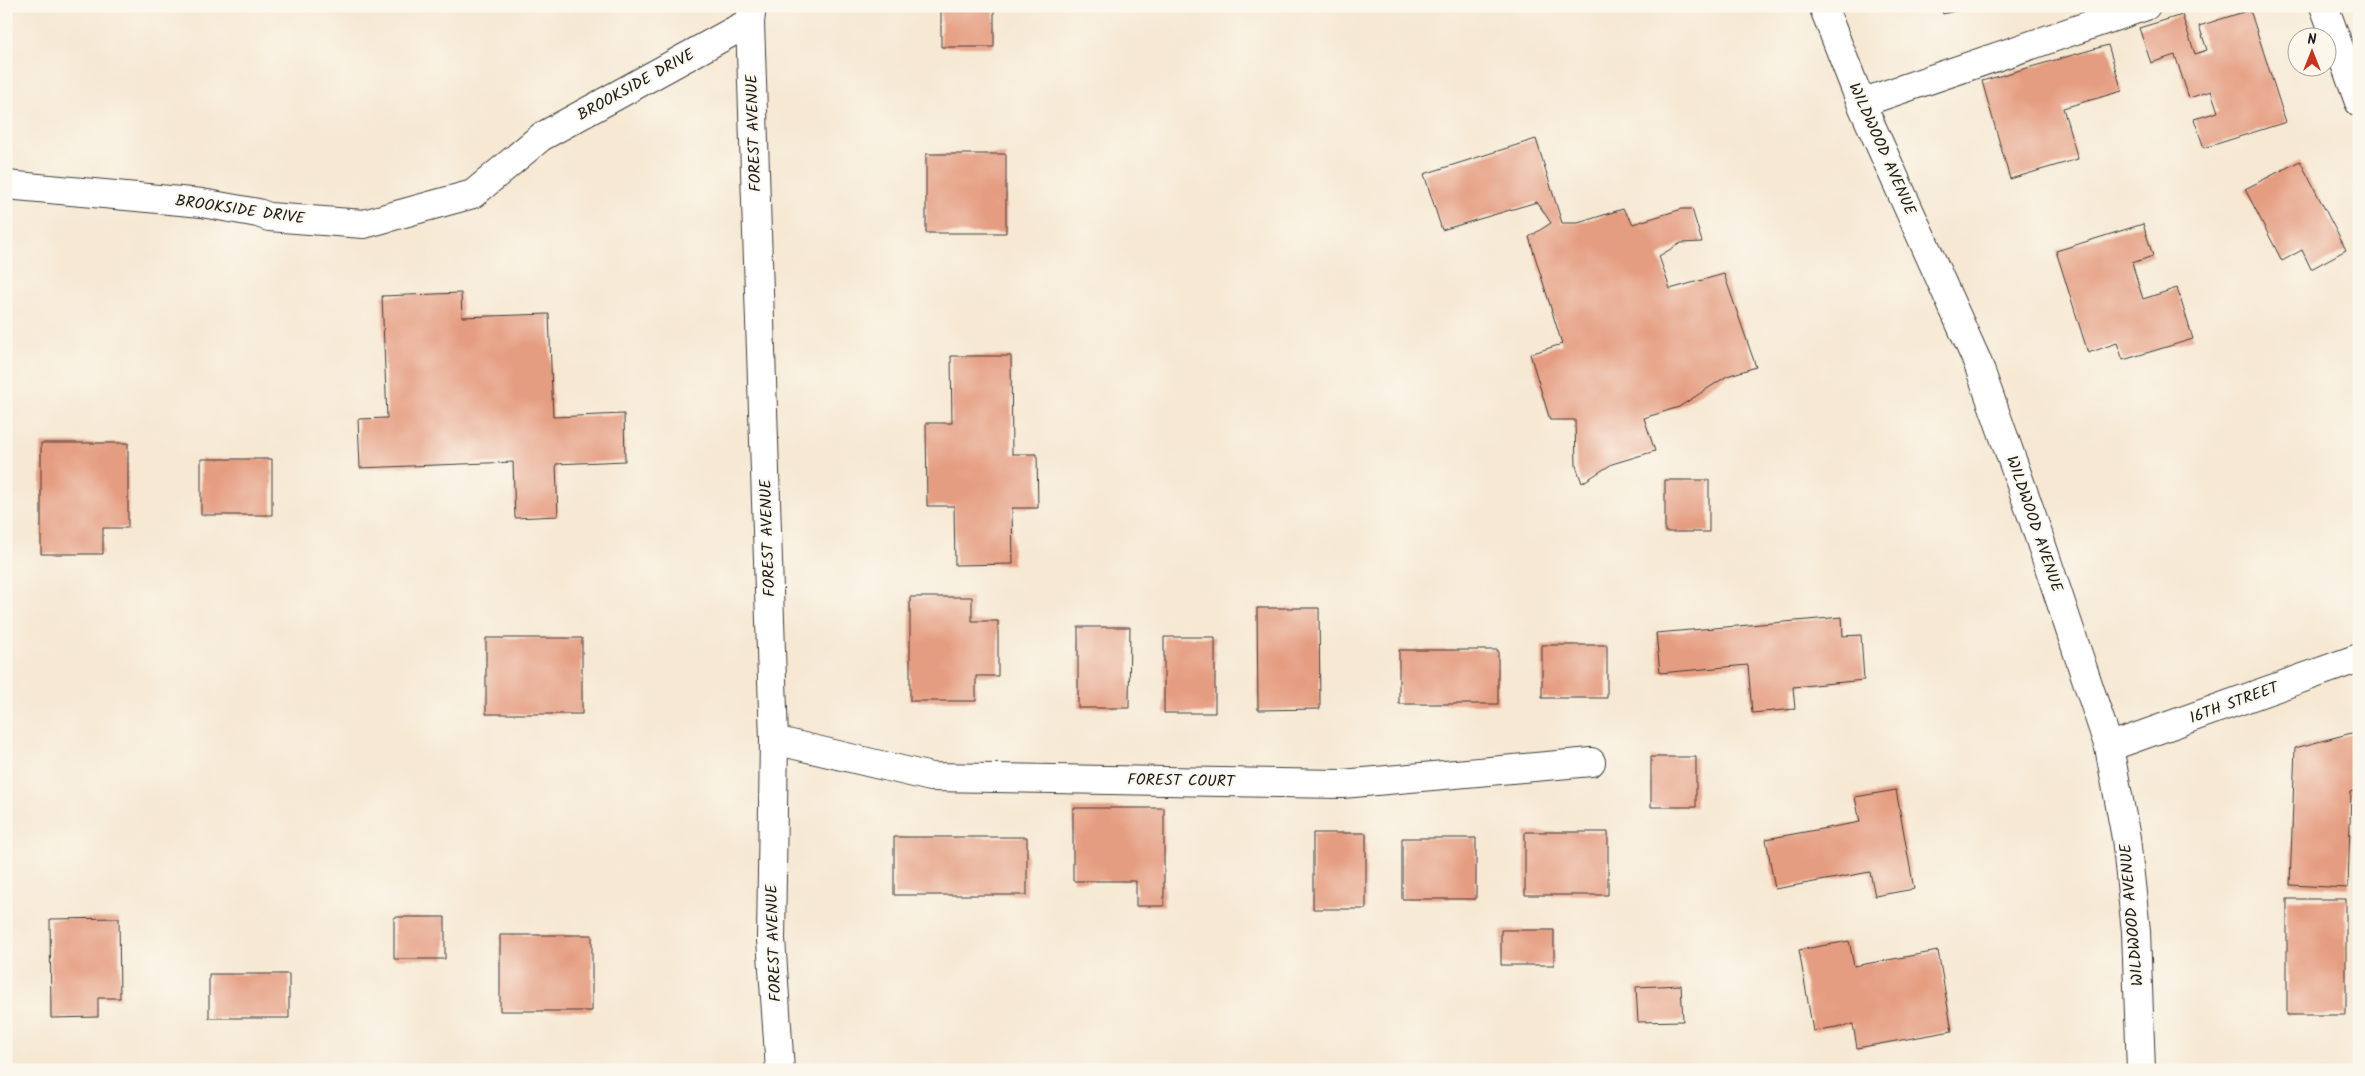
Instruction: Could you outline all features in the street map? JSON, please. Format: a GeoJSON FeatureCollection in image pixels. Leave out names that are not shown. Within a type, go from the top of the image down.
{"type":"FeatureCollection","features":[{"type":"Feature","properties":{"kind":"street","name":"WILDWOOD AVENUE"},"geometry":{"type":"LineString","coordinates":[[1823,6],[1861,103],[1976,362],[2032,516],[2109,747],[2126,838],[2136,931],[2141,1070]]}},
{"type":"Feature","properties":{"kind":"street"},"geometry":{"type":"LineString","coordinates":[[1861,103],[2146,6]]}},
{"type":"Feature","properties":{"kind":"street"},"geometry":{"type":"LineString","coordinates":[[2324,6],[2359,102]]}},
{"type":"Feature","properties":{"kind":"street","name":"BROOKSIDE DRIVE"},"geometry":{"type":"LineString","coordinates":[[6,186],[202,203],[258,213],[269,217],[364,224],[473,194],[542,137],[751,14]]}},
{"type":"Feature","properties":{"kind":"street","name":"FOREST AVENUE"},"geometry":{"type":"LineString","coordinates":[[751,14],[774,740],[771,939],[780,1070]]}},
{"type":"Feature","properties":{"kind":"street","name":"16TH STREET"},"geometry":{"type":"LineString","coordinates":[[2109,747],[2359,658]]}},
{"type":"Feature","properties":{"kind":"street","name":"FOREST COURT"},"geometry":{"type":"LineString","coordinates":[[774,740],[931,777],[1342,784],[1591,762]]}},
{"type":"Feature","properties":{"kind":"building"},"geometry":{"type":"Polygon","coordinates":[[[941,6],[994,6],[994,47],[941,47],[941,6]]]}},
{"type":"Feature","properties":{"kind":"building"},"geometry":{"type":"Polygon","coordinates":[[[1941,6],[1970,6],[1970,7],[1943,14],[1941,6]]]}},
{"type":"Feature","properties":{"kind":"building"},"geometry":{"type":"Polygon","coordinates":[[[2250,10],[2286,122],[2204,148],[2194,119],[2218,112],[2211,91],[2189,98],[2175,55],[2151,63],[2139,28],[2182,15],[2195,54],[2207,50],[2199,26],[2250,10]]]}},
{"type":"Feature","properties":{"kind":"building"},"geometry":{"type":"Polygon","coordinates":[[[2108,45],[2122,91],[2063,108],[2078,159],[2010,179],[1982,81],[2108,45]]]}},
{"type":"Feature","properties":{"kind":"building"},"geometry":{"type":"Polygon","coordinates":[[[1536,139],[1562,223],[1578,223],[1623,209],[1633,224],[1682,209],[1692,209],[1702,242],[1681,243],[1659,256],[1670,289],[1724,274],[1756,367],[1727,376],[1679,407],[1644,418],[1655,451],[1612,464],[1582,483],[1576,466],[1575,420],[1550,420],[1530,354],[1562,344],[1529,237],[1551,223],[1537,202],[1442,230],[1424,174],[1536,139]]]}},
{"type":"Feature","properties":{"kind":"building"},"geometry":{"type":"Polygon","coordinates":[[[926,154],[1006,154],[1006,233],[926,233],[926,154]]]}},
{"type":"Feature","properties":{"kind":"building"},"geometry":{"type":"Polygon","coordinates":[[[2300,161],[2346,250],[2311,269],[2302,250],[2282,261],[2245,189],[2300,161]]]}},
{"type":"Feature","properties":{"kind":"building"},"geometry":{"type":"Polygon","coordinates":[[[2143,224],[2153,256],[2132,263],[2143,299],[2177,288],[2193,339],[2123,360],[2117,343],[2088,353],[2056,251],[2143,224]]]}},
{"type":"Feature","properties":{"kind":"building"},"geometry":{"type":"Polygon","coordinates":[[[461,293],[462,317],[549,314],[553,417],[624,414],[625,461],[556,464],[558,516],[515,518],[513,462],[360,468],[358,419],[387,418],[382,296],[461,293]]]}},
{"type":"Feature","properties":{"kind":"building"},"geometry":{"type":"Polygon","coordinates":[[[951,356],[1011,356],[1012,454],[1037,454],[1038,508],[1012,508],[1013,564],[955,565],[954,506],[927,506],[926,423],[952,423],[951,356]]]}},
{"type":"Feature","properties":{"kind":"building"},"geometry":{"type":"Polygon","coordinates":[[[41,443],[128,443],[128,528],[103,528],[103,554],[41,554],[41,443]]]}},
{"type":"Feature","properties":{"kind":"building"},"geometry":{"type":"Polygon","coordinates":[[[201,459],[272,459],[272,515],[201,515],[201,459]]]}},
{"type":"Feature","properties":{"kind":"building"},"geometry":{"type":"Polygon","coordinates":[[[1665,480],[1709,480],[1709,532],[1665,532],[1665,480]]]}},
{"type":"Feature","properties":{"kind":"building"},"geometry":{"type":"Polygon","coordinates":[[[910,597],[972,597],[972,621],[998,621],[998,676],[976,676],[976,701],[910,701],[910,597]]]}},
{"type":"Feature","properties":{"kind":"building"},"geometry":{"type":"Polygon","coordinates":[[[1257,608],[1319,608],[1320,709],[1258,710],[1257,608]]]}},
{"type":"Feature","properties":{"kind":"building"},"geometry":{"type":"Polygon","coordinates":[[[1842,617],[1843,636],[1861,635],[1864,680],[1793,687],[1795,709],[1752,713],[1748,665],[1660,673],[1656,633],[1842,617]]]}},
{"type":"Feature","properties":{"kind":"building"},"geometry":{"type":"Polygon","coordinates":[[[1078,627],[1130,627],[1129,708],[1078,708],[1078,627]]]}},
{"type":"Feature","properties":{"kind":"building"},"geometry":{"type":"Polygon","coordinates":[[[1164,637],[1215,637],[1215,713],[1164,713],[1164,637]]]}},
{"type":"Feature","properties":{"kind":"building"},"geometry":{"type":"Polygon","coordinates":[[[486,638],[582,638],[582,714],[486,714],[486,638]]]}},
{"type":"Feature","properties":{"kind":"building"},"geometry":{"type":"Polygon","coordinates":[[[1542,645],[1607,645],[1607,698],[1542,698],[1542,645]]]}},
{"type":"Feature","properties":{"kind":"building"},"geometry":{"type":"Polygon","coordinates":[[[1399,650],[1498,650],[1498,704],[1399,704],[1399,650]]]}},
{"type":"Feature","properties":{"kind":"building"},"geometry":{"type":"Polygon","coordinates":[[[2359,731],[2359,790],[2351,792],[2348,888],[2290,885],[2295,748],[2359,731]]]}},
{"type":"Feature","properties":{"kind":"building"},"geometry":{"type":"Polygon","coordinates":[[[1651,757],[1696,757],[1696,807],[1651,807],[1651,757]]]}},
{"type":"Feature","properties":{"kind":"building"},"geometry":{"type":"Polygon","coordinates":[[[1896,790],[1914,889],[1875,896],[1870,872],[1775,889],[1766,839],[1860,822],[1855,797],[1896,790]]]}},
{"type":"Feature","properties":{"kind":"building"},"geometry":{"type":"Polygon","coordinates":[[[1073,808],[1164,808],[1164,906],[1136,906],[1136,881],[1073,881],[1073,808]]]}},
{"type":"Feature","properties":{"kind":"building"},"geometry":{"type":"Polygon","coordinates":[[[1525,832],[1608,832],[1608,895],[1525,895],[1525,832]]]}},
{"type":"Feature","properties":{"kind":"building"},"geometry":{"type":"Polygon","coordinates":[[[1313,833],[1366,833],[1366,909],[1313,909],[1313,833]]]}},
{"type":"Feature","properties":{"kind":"building"},"geometry":{"type":"Polygon","coordinates":[[[894,837],[1027,837],[1027,895],[894,895],[894,837]]]}},
{"type":"Feature","properties":{"kind":"building"},"geometry":{"type":"Polygon","coordinates":[[[1402,838],[1476,838],[1476,899],[1402,899],[1402,838]]]}},
{"type":"Feature","properties":{"kind":"building"},"geometry":{"type":"Polygon","coordinates":[[[2287,899],[2346,899],[2346,1015],[2287,1015],[2287,899]]]}},
{"type":"Feature","properties":{"kind":"building"},"geometry":{"type":"Polygon","coordinates":[[[394,917],[445,917],[445,959],[394,959],[394,917]]]}},
{"type":"Feature","properties":{"kind":"building"},"geometry":{"type":"Polygon","coordinates":[[[119,918],[120,998],[98,998],[98,1017],[51,1018],[50,919],[119,918]]]}},
{"type":"Feature","properties":{"kind":"building"},"geometry":{"type":"Polygon","coordinates":[[[1501,930],[1554,930],[1554,965],[1501,965],[1501,930]]]}},
{"type":"Feature","properties":{"kind":"building"},"geometry":{"type":"Polygon","coordinates":[[[500,935],[592,935],[592,1011],[500,1011],[500,935]]]}},
{"type":"Feature","properties":{"kind":"building"},"geometry":{"type":"Polygon","coordinates":[[[1849,941],[1854,966],[1938,951],[1952,1031],[1857,1048],[1853,1024],[1813,1031],[1799,950],[1849,941]]]}},
{"type":"Feature","properties":{"kind":"building"},"geometry":{"type":"Polygon","coordinates":[[[209,974],[289,974],[289,1018],[209,1018],[209,974]]]}},
{"type":"Feature","properties":{"kind":"building"},"geometry":{"type":"Polygon","coordinates":[[[1681,985],[1683,1021],[1638,1022],[1636,987],[1681,985]]]}}]}
